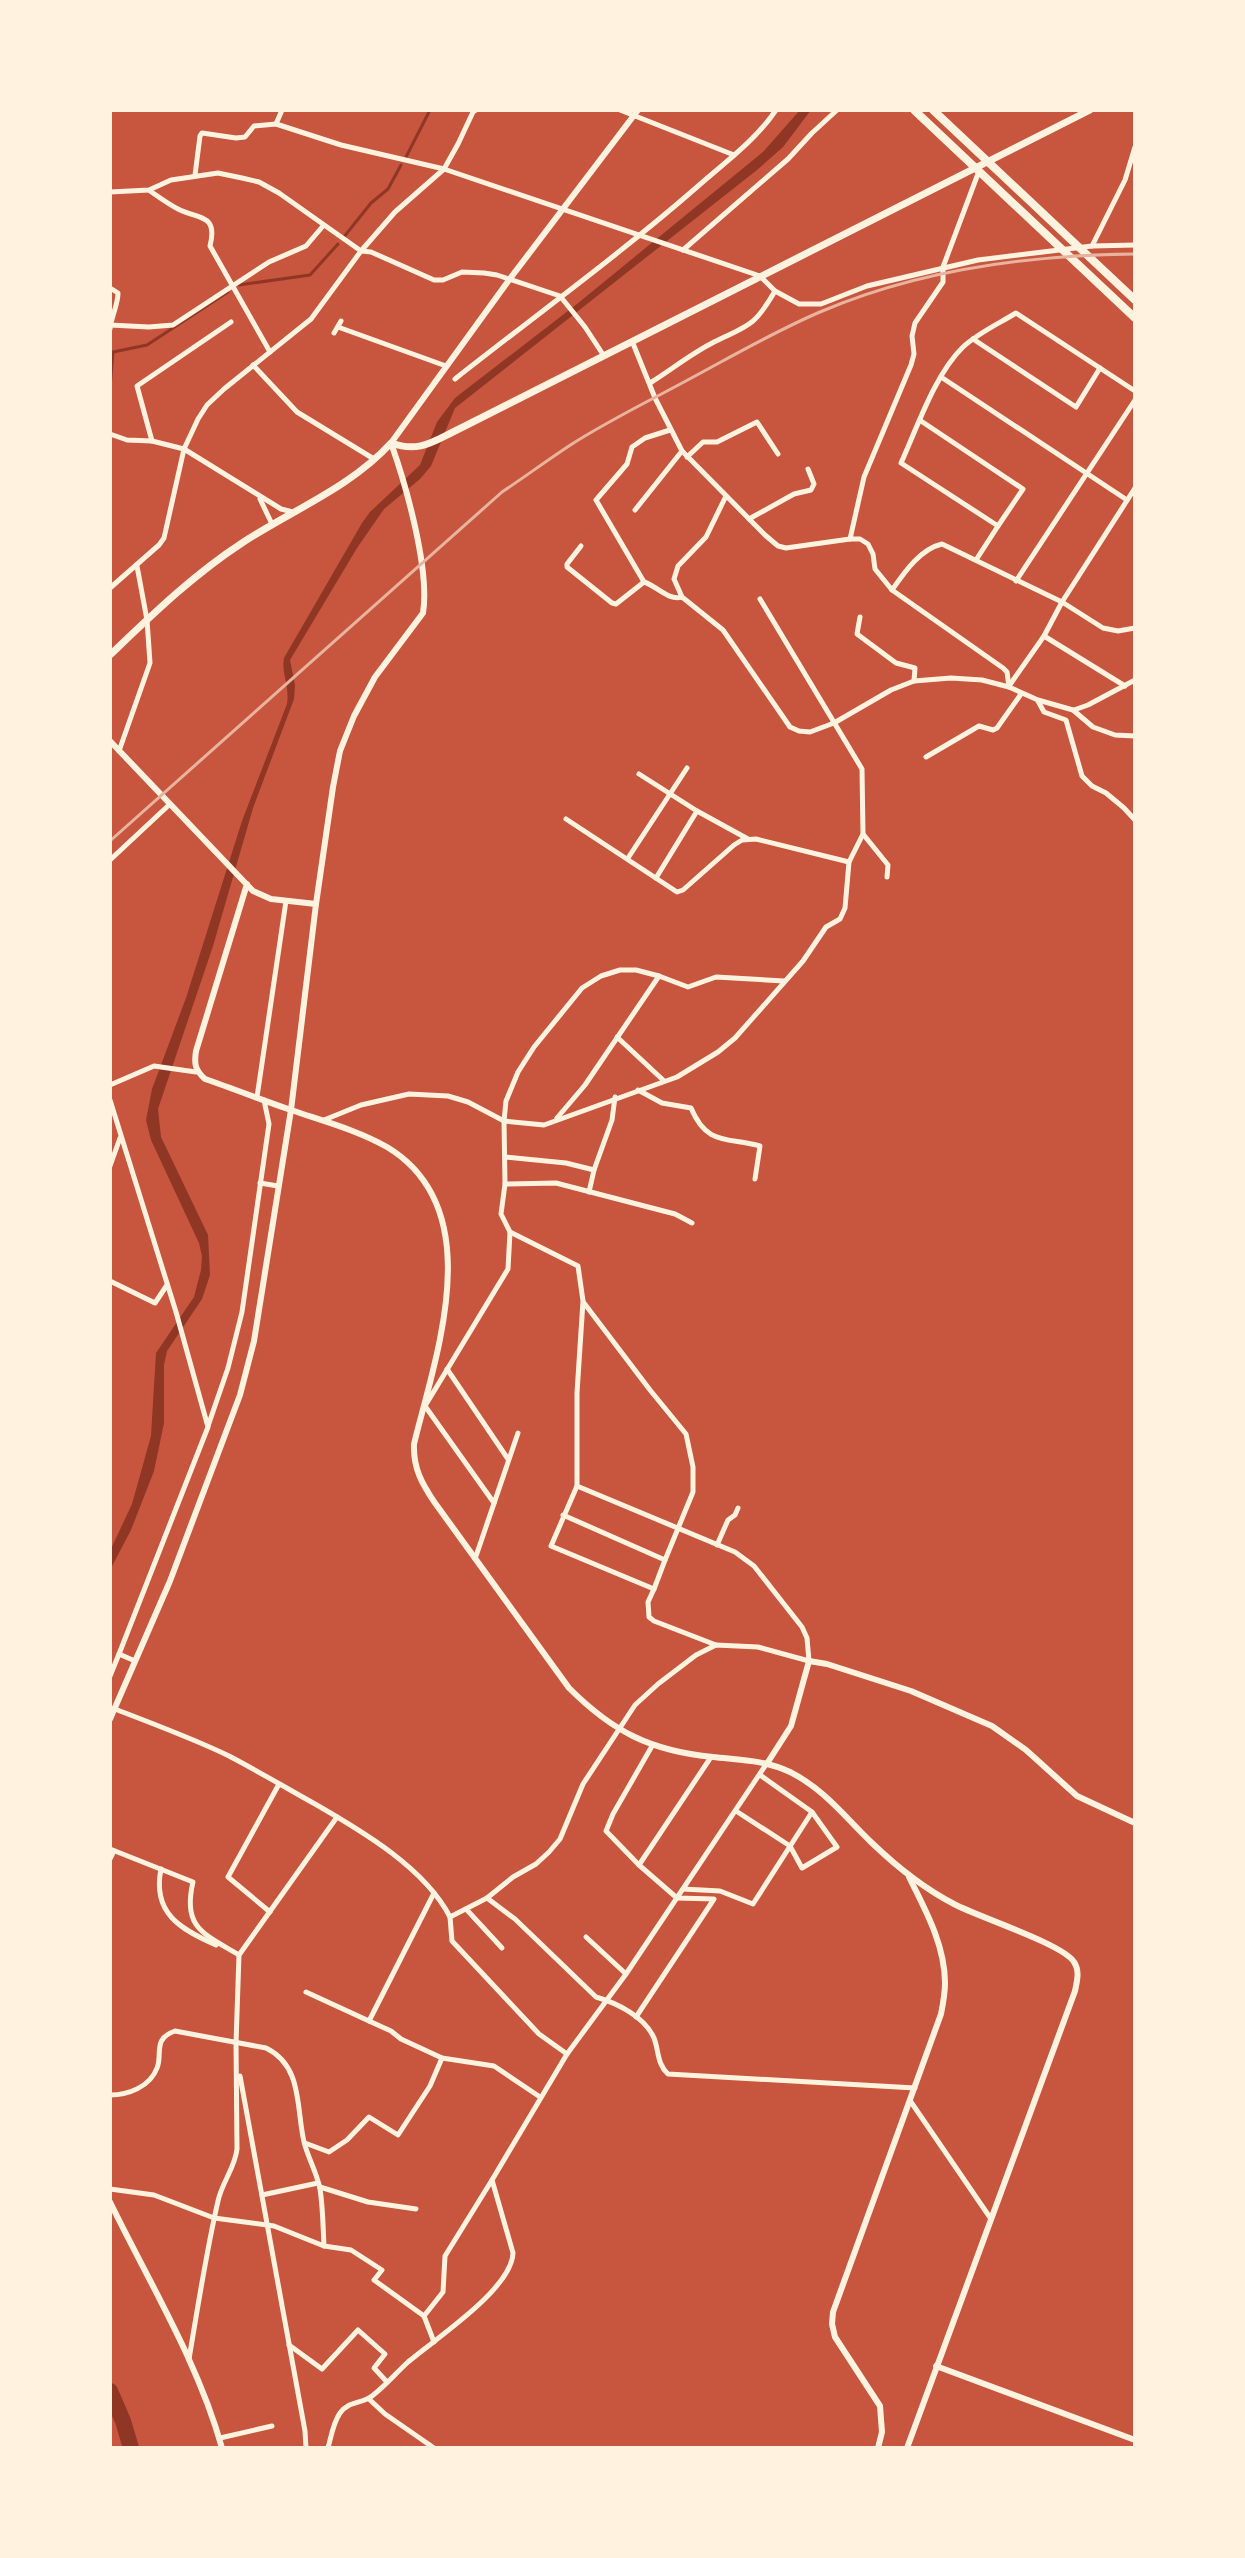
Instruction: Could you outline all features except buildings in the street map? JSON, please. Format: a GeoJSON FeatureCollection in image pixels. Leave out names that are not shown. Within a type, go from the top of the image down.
{"type":"FeatureCollection","features":[{"type":"Feature","properties":{"kind":"highway"},"geometry":{"type":"LineString","coordinates":[[914,110],[1135,318]]}},
{"type":"Feature","properties":{"kind":"highway"},"geometry":{"type":"LineString","coordinates":[[933,110],[1135,300]]}},
{"type":"Feature","properties":{"kind":"main road"},"geometry":{"type":"LineString","coordinates":[[110,655],[206,568],[272,524],[354,477],[391,443],[408,449],[420,447],[457,430],[1090,110]]}},
{"type":"Feature","properties":{"kind":"street"},"geometry":{"type":"LineString","coordinates":[[276,124],[282,110]]}},
{"type":"Feature","properties":{"kind":"street"},"geometry":{"type":"LineString","coordinates":[[620,110],[636,113],[734,155]]}},
{"type":"Feature","properties":{"kind":"street"},"geometry":{"type":"LineString","coordinates":[[455,379],[642,237],[767,124],[776,110]]}},
{"type":"Feature","properties":{"kind":"street"},"geometry":{"type":"LineString","coordinates":[[680,250],[788,159],[837,110]]}},
{"type":"Feature","properties":{"kind":"street"},"geometry":{"type":"LineString","coordinates":[[110,588],[164,538],[184,449],[207,405],[311,319],[361,251],[395,212],[444,169],[475,111]]}},
{"type":"Feature","properties":{"kind":"street"},"geometry":{"type":"LineString","coordinates":[[110,1719],[170,1581],[240,1395],[254,1341],[291,1110],[316,904],[340,751],[375,677],[423,613],[425,600],[421,565],[410,507],[391,443],[509,280],[636,113]]}},
{"type":"Feature","properties":{"kind":"street"},"geometry":{"type":"LineString","coordinates":[[195,175],[202,133],[245,137],[254,126],[276,124],[341,145],[444,169],[565,209],[760,276],[775,291],[799,304],[814,306],[867,286],[943,267],[1019,254],[1135,245]]}},
{"type":"Feature","properties":{"kind":"street"},"geometry":{"type":"LineString","coordinates":[[1092,246],[1125,180],[1135,147]]}},
{"type":"Feature","properties":{"kind":"street"},"geometry":{"type":"LineString","coordinates":[[850,539],[864,477],[911,365],[915,323],[943,282],[943,267],[982,164]]}},
{"type":"Feature","properties":{"kind":"street"},"geometry":{"type":"LineString","coordinates":[[110,192],[149,190],[164,182],[218,173],[259,182],[361,251],[371,252],[434,280],[443,280],[462,272],[497,275],[562,297],[604,356]]}},
{"type":"Feature","properties":{"kind":"street"},"geometry":{"type":"LineString","coordinates":[[149,190],[179,210],[211,224],[210,246],[270,352]]}},
{"type":"Feature","properties":{"kind":"street"},"geometry":{"type":"LineString","coordinates":[[110,288],[118,293],[110,327],[173,325],[269,262],[306,246],[323,226]]}},
{"type":"Feature","properties":{"kind":"street"},"geometry":{"type":"LineString","coordinates":[[649,383],[713,343],[750,326],[761,315],[775,291]]}},
{"type":"Feature","properties":{"kind":"street"},"geometry":{"type":"LineString","coordinates":[[998,526],[901,463],[941,377],[960,350],[1016,313],[1135,391]]}},
{"type":"Feature","properties":{"kind":"street"},"geometry":{"type":"LineString","coordinates":[[152,441],[137,386],[231,322]]}},
{"type":"Feature","properties":{"kind":"street"},"geometry":{"type":"LineString","coordinates":[[338,327],[446,366]]}},
{"type":"Feature","properties":{"kind":"street"},"geometry":{"type":"LineString","coordinates":[[973,339],[1076,407],[1100,368]]}},
{"type":"Feature","properties":{"kind":"street"},"geometry":{"type":"LineString","coordinates":[[632,341],[670,430],[684,454],[778,546],[786,548],[860,539],[868,544],[875,569],[892,590],[1003,668],[1007,672],[1009,687]]}},
{"type":"Feature","properties":{"kind":"street"},"geometry":{"type":"LineString","coordinates":[[253,365],[297,412],[375,460]]}},
{"type":"Feature","properties":{"kind":"street"},"geometry":{"type":"LineString","coordinates":[[941,377],[1127,500]]}},
{"type":"Feature","properties":{"kind":"street"},"geometry":{"type":"LineString","coordinates":[[1016,581],[1135,400]]}},
{"type":"Feature","properties":{"kind":"street"},"geometry":{"type":"LineString","coordinates":[[921,420],[1023,489],[976,560]]}},
{"type":"Feature","properties":{"kind":"street"},"geometry":{"type":"LineString","coordinates":[[635,510],[684,454],[703,442],[717,442],[757,422],[778,454]]}},
{"type":"Feature","properties":{"kind":"street"},"geometry":{"type":"LineString","coordinates":[[670,430],[645,438],[632,447],[627,464],[596,500],[644,582],[671,597],[682,597]]}},
{"type":"Feature","properties":{"kind":"street"},"geometry":{"type":"LineString","coordinates":[[110,434],[127,440],[152,441],[184,449],[281,509],[293,512]]}},
{"type":"Feature","properties":{"kind":"street"},"geometry":{"type":"LineString","coordinates":[[749,519],[794,494],[811,490],[814,484],[808,469]]}},
{"type":"Feature","properties":{"kind":"street"},"geometry":{"type":"LineString","coordinates":[[1009,687],[1135,488]]}},
{"type":"Feature","properties":{"kind":"street"},"geometry":{"type":"LineString","coordinates":[[257,495],[272,524]]}},
{"type":"Feature","properties":{"kind":"street"},"geometry":{"type":"LineString","coordinates":[[726,496],[706,537],[675,571],[674,579],[682,597],[723,630],[790,727],[810,732],[834,723],[891,690],[914,681],[951,678],[982,680],[1009,687],[1021,694],[1073,710],[1093,727],[1115,735],[1135,736]]}},
{"type":"Feature","properties":{"kind":"street"},"geometry":{"type":"LineString","coordinates":[[892,590],[903,574],[933,546],[942,544],[1062,602],[1103,628],[1118,631],[1135,628]]}},
{"type":"Feature","properties":{"kind":"street"},"geometry":{"type":"LineString","coordinates":[[581,546],[567,567],[612,603],[621,602],[644,582]]}},
{"type":"Feature","properties":{"kind":"street"},"geometry":{"type":"LineString","coordinates":[[119,751],[150,663],[147,620],[137,565]]}},
{"type":"Feature","properties":{"kind":"street"},"geometry":{"type":"LineString","coordinates":[[324,1120],[361,1105],[409,1094],[448,1096],[468,1102],[504,1121],[544,1125],[663,1081],[687,1071],[727,1045],[803,961],[826,927],[843,915],[849,862],[863,834],[862,769],[760,599]]}},
{"type":"Feature","properties":{"kind":"street"},"geometry":{"type":"LineString","coordinates":[[860,617],[857,634],[896,663],[915,668],[914,681]]}},
{"type":"Feature","properties":{"kind":"street"},"geometry":{"type":"LineString","coordinates":[[1044,636],[1125,686]]}},
{"type":"Feature","properties":{"kind":"street"},"geometry":{"type":"LineString","coordinates":[[1073,710],[1135,680]]}},
{"type":"Feature","properties":{"kind":"street"},"geometry":{"type":"LineString","coordinates":[[926,757],[979,726],[993,730],[997,728],[1021,694]]}},
{"type":"Feature","properties":{"kind":"street"},"geometry":{"type":"LineString","coordinates":[[1038,700],[1044,712],[1066,720],[1082,776],[1135,820]]}},
{"type":"Feature","properties":{"kind":"street"},"geometry":{"type":"LineString","coordinates":[[110,741],[260,896],[316,904]]}},
{"type":"Feature","properties":{"kind":"street"},"geometry":{"type":"LineString","coordinates":[[628,858],[687,768]]}},
{"type":"Feature","properties":{"kind":"street"},"geometry":{"type":"LineString","coordinates":[[639,774],[748,839],[849,862]]}},
{"type":"Feature","properties":{"kind":"street"},"geometry":{"type":"LineString","coordinates":[[110,860],[170,804]]}},
{"type":"Feature","properties":{"kind":"street"},"geometry":{"type":"LineString","coordinates":[[656,878],[697,811]]}},
{"type":"Feature","properties":{"kind":"street"},"geometry":{"type":"LineString","coordinates":[[566,819],[673,890],[683,890],[734,845],[748,839]]}},
{"type":"Feature","properties":{"kind":"street"},"geometry":{"type":"LineString","coordinates":[[863,834],[888,865],[887,877]]}},
{"type":"Feature","properties":{"kind":"street"},"geometry":{"type":"LineString","coordinates":[[196,1072],[196,1051],[247,884]]}},
{"type":"Feature","properties":{"kind":"street"},"geometry":{"type":"LineString","coordinates":[[110,1676],[208,1427],[228,1368],[242,1312],[269,1124],[260,1098],[286,901]]}},
{"type":"Feature","properties":{"kind":"street"},"geometry":{"type":"LineString","coordinates":[[425,1406],[506,1274],[510,1259],[510,1232],[501,1214],[505,1184],[506,1101],[518,1072],[534,1047],[582,988],[601,976],[620,970],[636,970],[688,987],[716,977],[784,981]]}},
{"type":"Feature","properties":{"kind":"street"},"geometry":{"type":"LineString","coordinates":[[556,1119],[585,1085],[659,976]]}},
{"type":"Feature","properties":{"kind":"street"},"geometry":{"type":"LineString","coordinates":[[617,1037],[663,1081]]}},
{"type":"Feature","properties":{"kind":"street"},"geometry":{"type":"LineString","coordinates":[[110,1085],[154,1066],[196,1072],[205,1079],[324,1120],[401,1157],[423,1180],[439,1212],[446,1247],[446,1310],[414,1444],[413,1462],[423,1487],[569,1688],[590,1709],[652,1746],[711,1757],[768,1762],[791,1772],[823,1792],[908,1876],[954,1904],[1059,1948],[1076,1964],[1078,1977],[1075,1991],[907,2448]]}},
{"type":"Feature","properties":{"kind":"street"},"geometry":{"type":"LineString","coordinates":[[637,1090],[662,1103],[691,1108],[698,1125],[715,1136],[760,1146],[755,1179]]}},
{"type":"Feature","properties":{"kind":"street"},"geometry":{"type":"LineString","coordinates":[[589,1192],[612,1120],[615,1097]]}},
{"type":"Feature","properties":{"kind":"street"},"geometry":{"type":"LineString","coordinates":[[110,1100],[208,1427]]}},
{"type":"Feature","properties":{"kind":"street"},"geometry":{"type":"LineString","coordinates":[[110,1166],[121,1137]]}},
{"type":"Feature","properties":{"kind":"street"},"geometry":{"type":"LineString","coordinates":[[505,1157],[566,1163],[594,1170]]}},
{"type":"Feature","properties":{"kind":"street"},"geometry":{"type":"LineString","coordinates":[[260,1183],[278,1186]]}},
{"type":"Feature","properties":{"kind":"street"},"geometry":{"type":"LineString","coordinates":[[505,1184],[556,1183],[675,1214],[692,1223]]}},
{"type":"Feature","properties":{"kind":"street"},"geometry":{"type":"LineString","coordinates":[[510,1232],[578,1266],[583,1301],[577,1393],[577,1486],[551,1546],[654,1589]]}},
{"type":"Feature","properties":{"kind":"street"},"geometry":{"type":"LineString","coordinates":[[110,1281],[155,1303],[167,1285]]}},
{"type":"Feature","properties":{"kind":"street"},"geometry":{"type":"LineString","coordinates":[[583,1301],[686,1434],[693,1467],[693,1492],[648,1602],[649,1617],[716,1645],[758,1647],[827,1664],[911,1691],[992,1726],[1026,1750],[1077,1796],[1135,1823]]}},
{"type":"Feature","properties":{"kind":"street"},"geometry":{"type":"LineString","coordinates":[[447,1369],[508,1460]]}},
{"type":"Feature","properties":{"kind":"street"},"geometry":{"type":"LineString","coordinates":[[425,1406],[494,1503]]}},
{"type":"Feature","properties":{"kind":"street"},"geometry":{"type":"LineString","coordinates":[[475,1559],[518,1433]]}},
{"type":"Feature","properties":{"kind":"street"},"geometry":{"type":"LineString","coordinates":[[424,2316],[443,2292],[445,2256],[540,2097],[791,1726],[809,1661],[807,1638],[802,1627],[754,1566],[735,1552],[577,1486]]}},
{"type":"Feature","properties":{"kind":"street"},"geometry":{"type":"LineString","coordinates":[[717,1545],[728,1520],[738,1508]]}},
{"type":"Feature","properties":{"kind":"street"},"geometry":{"type":"LineString","coordinates":[[563,1515],[665,1560]]}},
{"type":"Feature","properties":{"kind":"street"},"geometry":{"type":"LineString","coordinates":[[450,1917],[487,1898],[513,1877],[536,1864],[560,1839],[583,1784],[635,1705],[696,1655],[716,1645]]}},
{"type":"Feature","properties":{"kind":"street"},"geometry":{"type":"LineString","coordinates":[[119,1654],[135,1661]]}},
{"type":"Feature","properties":{"kind":"street"},"geometry":{"type":"LineString","coordinates":[[115,1709],[226,1755],[373,1839],[434,1893],[450,1917],[452,1941],[539,2034],[567,2054]]}},
{"type":"Feature","properties":{"kind":"street"},"geometry":{"type":"LineString","coordinates":[[636,2017],[714,1899],[677,1898],[606,1831],[652,1746]]}},
{"type":"Feature","properties":{"kind":"street"},"geometry":{"type":"LineString","coordinates":[[639,1865],[711,1757]]}},
{"type":"Feature","properties":{"kind":"street"},"geometry":{"type":"LineString","coordinates":[[736,1811],[790,1846],[802,1868],[837,1847],[812,1812],[760,1775]]}},
{"type":"Feature","properties":{"kind":"street"},"geometry":{"type":"LineString","coordinates":[[270,1912],[228,1877],[279,1784]]}},
{"type":"Feature","properties":{"kind":"street"},"geometry":{"type":"LineString","coordinates":[[683,1889],[720,1891],[753,1904],[812,1812]]}},
{"type":"Feature","properties":{"kind":"street"},"geometry":{"type":"LineString","coordinates":[[189,2360],[214,2218],[221,2189],[234,2164],[237,2149],[239,1955],[337,1817]]}},
{"type":"Feature","properties":{"kind":"street"},"geometry":{"type":"LineString","coordinates":[[110,1859],[112,1850],[193,1882],[188,1902],[193,1920],[208,1936],[239,1955]]}},
{"type":"Feature","properties":{"kind":"street"},"geometry":{"type":"LineString","coordinates":[[161,1869],[159,1893],[165,1911],[192,1934],[239,1955]]}},
{"type":"Feature","properties":{"kind":"street"},"geometry":{"type":"LineString","coordinates":[[878,2448],[882,2432],[880,2406],[835,2337],[832,2324],[833,2312],[941,2014],[945,1983],[942,1955],[926,1910],[908,1876]]}},
{"type":"Feature","properties":{"kind":"street"},"geometry":{"type":"LineString","coordinates":[[369,2021],[434,1893]]}},
{"type":"Feature","properties":{"kind":"street"},"geometry":{"type":"LineString","coordinates":[[487,1898],[515,1919],[596,1997],[608,2000],[647,2026],[655,2040],[662,2069],[668,2074],[916,2088]]}},
{"type":"Feature","properties":{"kind":"street"},"geometry":{"type":"LineString","coordinates":[[466,1909],[502,1948]]}},
{"type":"Feature","properties":{"kind":"street"},"geometry":{"type":"LineString","coordinates":[[586,1937],[626,1974]]}},
{"type":"Feature","properties":{"kind":"street"},"geometry":{"type":"LineString","coordinates":[[306,1992],[442,2058],[494,2066],[540,2097]]}},
{"type":"Feature","properties":{"kind":"street"},"geometry":{"type":"LineString","coordinates":[[110,2095],[124,2095],[146,2082],[157,2068],[161,2042],[175,2031],[266,2048],[284,2060],[298,2096],[304,2143],[319,2185],[324,2246]]}},
{"type":"Feature","properties":{"kind":"street"},"geometry":{"type":"LineString","coordinates":[[236,2055],[306,2448]]}},
{"type":"Feature","properties":{"kind":"street"},"geometry":{"type":"LineString","coordinates":[[304,2143],[329,2152],[347,2140],[369,2117],[398,2135],[430,2086],[442,2058]]}},
{"type":"Feature","properties":{"kind":"street"},"geometry":{"type":"LineString","coordinates":[[911,2102],[991,2219]]}},
{"type":"Feature","properties":{"kind":"street"},"geometry":{"type":"LineString","coordinates":[[328,2448],[338,2415],[346,2406],[369,2399],[482,2301],[512,2264],[513,2253],[492,2180]]}},
{"type":"Feature","properties":{"kind":"street"},"geometry":{"type":"LineString","coordinates":[[262,2195],[319,2185],[368,2202],[416,2209]]}},
{"type":"Feature","properties":{"kind":"street"},"geometry":{"type":"LineString","coordinates":[[110,2189],[154,2195],[214,2218],[274,2226],[324,2246],[351,2250],[382,2270],[374,2280],[424,2316],[434,2342]]}},
{"type":"Feature","properties":{"kind":"street"},"geometry":{"type":"LineString","coordinates":[[110,2202],[189,2360],[214,2419],[222,2448]]}},
{"type":"Feature","properties":{"kind":"street"},"geometry":{"type":"LineString","coordinates":[[288,2344],[322,2369],[358,2330],[385,2354],[374,2368],[387,2382]]}},
{"type":"Feature","properties":{"kind":"street"},"geometry":{"type":"LineString","coordinates":[[936,2366],[1135,2440]]}},
{"type":"Feature","properties":{"kind":"street"},"geometry":{"type":"LineString","coordinates":[[369,2399],[434,2448]]}},
{"type":"Feature","properties":{"kind":"street"},"geometry":{"type":"LineString","coordinates":[[220,2438],[272,2426]]}},
{"type":"Feature","properties":{"kind":"shaded area"},"geometry":{"type":"Polygon","coordinates":[[[800,110],[811,110],[783,147],[757,170],[455,408],[431,466],[384,509],[290,660],[295,685],[294,699],[253,808],[213,946],[158,1109],[161,1137],[208,1235],[210,1275],[202,1299],[167,1351],[164,1365],[164,1423],[154,1471],[131,1530],[110,1570],[110,1551],[132,1504],[151,1436],[156,1353],[194,1297],[201,1270],[199,1243],[151,1140],[146,1120],[152,1089],[186,998],[242,821],[287,704],[284,658],[362,523],[420,465],[437,422],[455,398],[577,304],[763,152],[800,110]]]}},
{"type":"Feature","properties":{"kind":"waterway"},"geometry":{"type":"LineString","coordinates":[[406,157],[430,110]]}},
{"type":"Feature","properties":{"kind":"waterway"},"geometry":{"type":"LineString","coordinates":[[343,238],[371,203],[388,189],[401,165]]}},
{"type":"Feature","properties":{"kind":"waterway"},"geometry":{"type":"LineString","coordinates":[[239,285],[310,275],[338,244]]}},
{"type":"Feature","properties":{"kind":"waterway"},"geometry":{"type":"LineString","coordinates":[[110,388],[113,352],[147,345],[228,292]]}},
{"type":"Feature","properties":{"kind":"waterway"},"geometry":{"type":"LineString","coordinates":[[110,2391],[131,2448]]}},
{"type":"Feature","properties":{"kind":"railway"},"geometry":{"type":"LineString","coordinates":[[110,841],[502,492],[599,427],[785,328],[857,297],[935,275],[974,268],[1055,258],[1135,254]]}}]}
